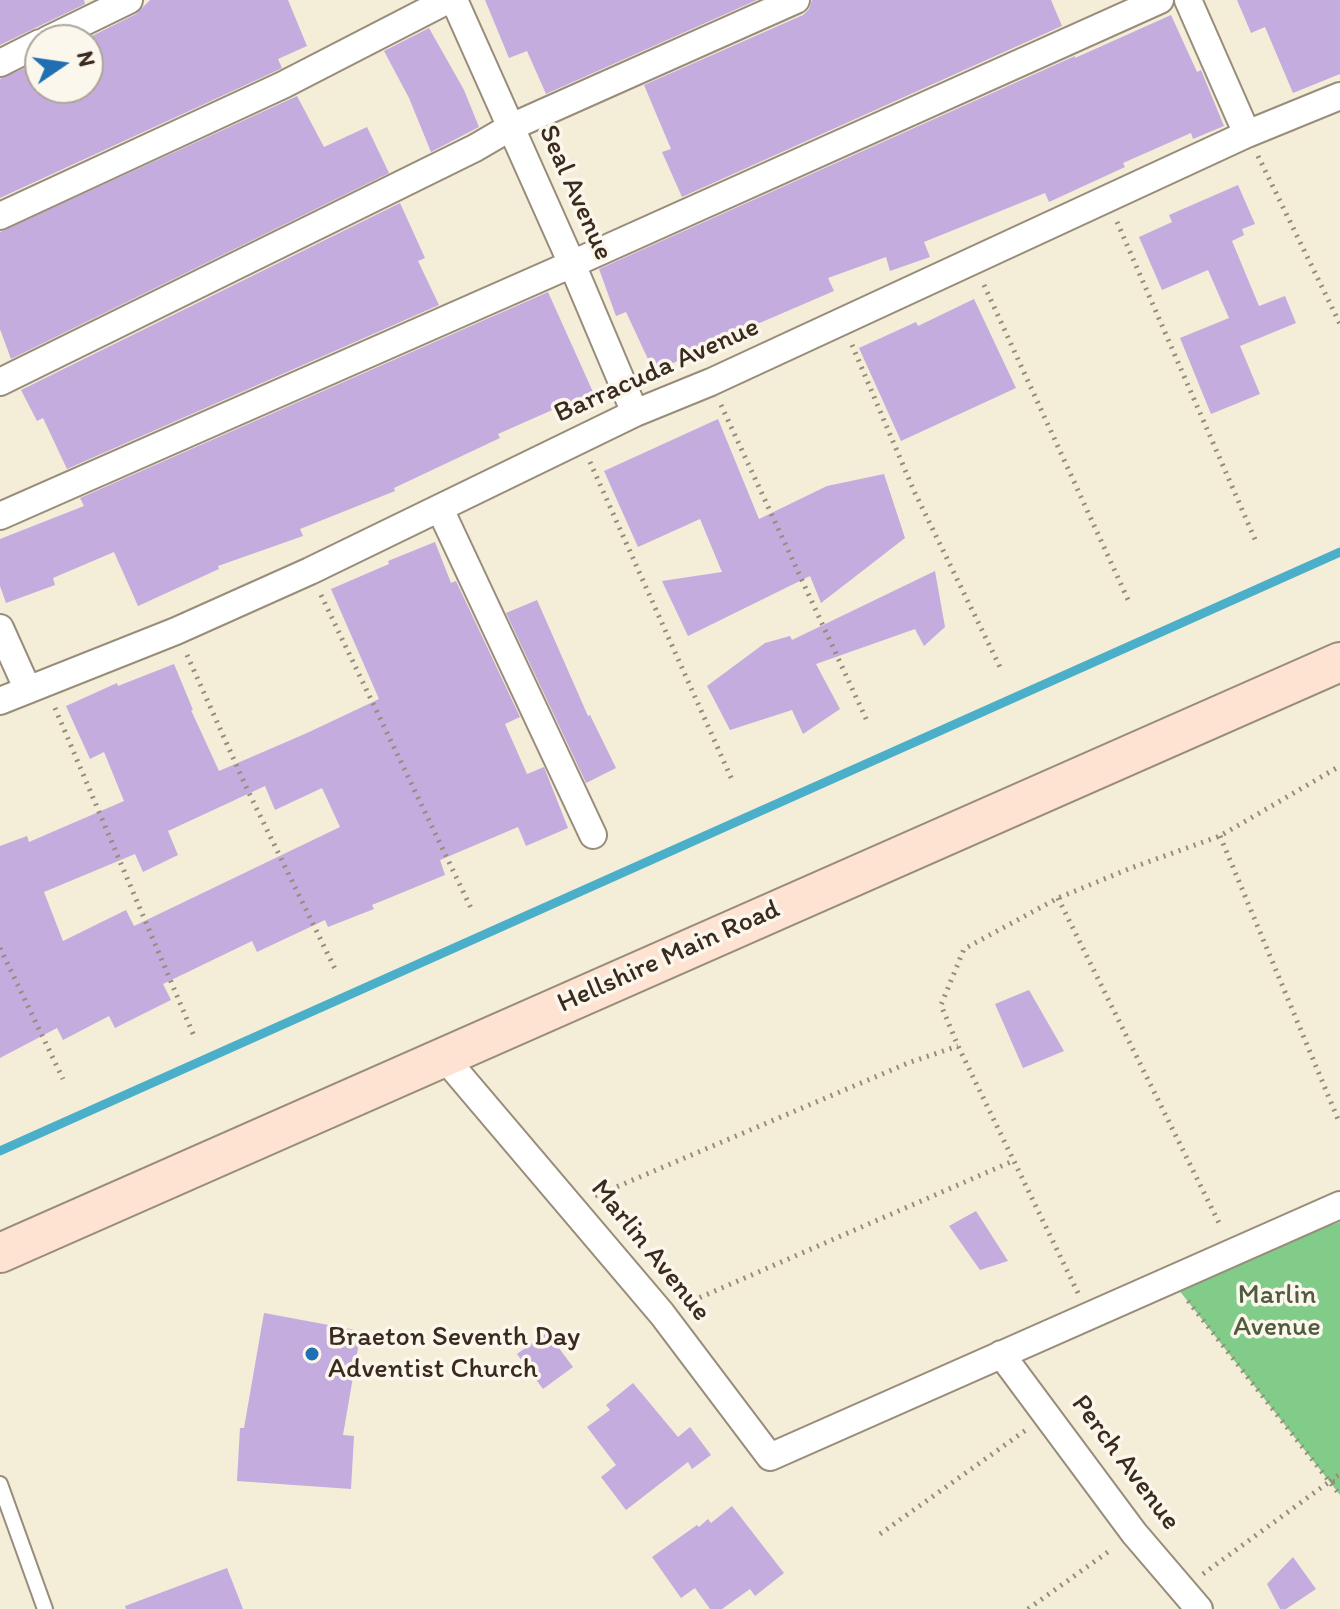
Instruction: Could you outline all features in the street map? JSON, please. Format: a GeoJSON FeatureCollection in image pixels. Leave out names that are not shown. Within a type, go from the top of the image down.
{"type":"FeatureCollection","features":[{"type":"Feature","properties":{"kind":"main road","name":"Hellshire Main Road"},"geometry":{"type":"LineString","coordinates":[[0,1253],[1340,662]]}},
{"type":"Feature","properties":{"kind":"street"},"geometry":{"type":"LineString","coordinates":[[80,24],[129,0]]}},
{"type":"Feature","properties":{"kind":"street"},"geometry":{"type":"LineString","coordinates":[[0,216],[283,85],[451,0]]}},
{"type":"Feature","properties":{"kind":"street","name":"Seal Avenue"},"geometry":{"type":"LineString","coordinates":[[451,0],[511,127],[635,413]]}},
{"type":"Feature","properties":{"kind":"street"},"geometry":{"type":"LineString","coordinates":[[0,382],[475,148],[511,127],[796,0]]}},
{"type":"Feature","properties":{"kind":"street"},"geometry":{"type":"LineString","coordinates":[[0,516],[1160,0]]}},
{"type":"Feature","properties":{"kind":"street"},"geometry":{"type":"LineString","coordinates":[[1188,0],[1247,134]]}},
{"type":"Feature","properties":{"kind":"street"},"geometry":{"type":"LineString","coordinates":[[0,63],[24,51]]}},
{"type":"Feature","properties":{"kind":"street","name":"Barracuda Avenue"},"geometry":{"type":"LineString","coordinates":[[0,701],[176,631],[310,571],[635,413],[711,382],[1247,134],[1340,96]]}},
{"type":"Feature","properties":{"kind":"street"},"geometry":{"type":"LineString","coordinates":[[440,509],[593,835]]}},
{"type":"Feature","properties":{"kind":"street"},"geometry":{"type":"LineString","coordinates":[[0,628],[36,687]]}},
{"type":"Feature","properties":{"kind":"street","name":"Marlin Avenue"},"geometry":{"type":"LineString","coordinates":[[443,1056],[662,1314],[770,1457],[1340,1205]]}},
{"type":"Feature","properties":{"kind":"street","name":"Perch Avenue"},"geometry":{"type":"LineString","coordinates":[[1001,1354],[1134,1533],[1191,1599]]}},
{"type":"Feature","properties":{"kind":"lane"},"geometry":{"type":"LineString","coordinates":[[0,1484],[45,1609]]}},
{"type":"Feature","properties":{"kind":"path"},"geometry":{"type":"LineString","coordinates":[[1247,134],[1340,324]]}},
{"type":"Feature","properties":{"kind":"path"},"geometry":{"type":"LineString","coordinates":[[1107,200],[1257,544]]}},
{"type":"Feature","properties":{"kind":"path"},"geometry":{"type":"LineString","coordinates":[[973,262],[1130,604]]}},
{"type":"Feature","properties":{"kind":"path"},"geometry":{"type":"LineString","coordinates":[[842,322],[914,491],[1000,667]]}},
{"type":"Feature","properties":{"kind":"path"},"geometry":{"type":"LineString","coordinates":[[711,382],[868,723]]}},
{"type":"Feature","properties":{"kind":"path"},"geometry":{"type":"LineString","coordinates":[[580,439],[733,782]]}},
{"type":"Feature","properties":{"kind":"path"},"geometry":{"type":"LineString","coordinates":[[310,571],[471,908]]}},
{"type":"Feature","properties":{"kind":"path"},"geometry":{"type":"LineString","coordinates":[[176,631],[248,791],[337,973]]}},
{"type":"Feature","properties":{"kind":"path"},"geometry":{"type":"LineString","coordinates":[[36,687],[194,1036]]}},
{"type":"Feature","properties":{"kind":"path"},"geometry":{"type":"LineString","coordinates":[[1089,1315],[941,1005],[964,949],[1058,898],[1220,836],[1340,766]]}},
{"type":"Feature","properties":{"kind":"path"},"geometry":{"type":"LineString","coordinates":[[1220,836],[1340,1124]]}},
{"type":"Feature","properties":{"kind":"path"},"geometry":{"type":"LineString","coordinates":[[1058,898],[1234,1253]]}},
{"type":"Feature","properties":{"kind":"path"},"geometry":{"type":"LineString","coordinates":[[0,948],[63,1079]]}},
{"type":"Feature","properties":{"kind":"path"},"geometry":{"type":"LineString","coordinates":[[572,1206],[908,1063],[958,1046]]}},
{"type":"Feature","properties":{"kind":"path"},"geometry":{"type":"LineString","coordinates":[[662,1314],[1013,1161]]}},
{"type":"Feature","properties":{"kind":"path"},"geometry":{"type":"LineString","coordinates":[[1171,1280],[1340,1495]]}},
{"type":"Feature","properties":{"kind":"path"},"geometry":{"type":"LineString","coordinates":[[880,1534],[1048,1415]]}},
{"type":"Feature","properties":{"kind":"path"},"geometry":{"type":"LineString","coordinates":[[1191,1599],[1340,1474]]}},
{"type":"Feature","properties":{"kind":"path"},"geometry":{"type":"LineString","coordinates":[[1329,1482],[1340,1481]]}},
{"type":"Feature","properties":{"kind":"path"},"geometry":{"type":"LineString","coordinates":[[1028,1609],[1134,1533]]}},
{"type":"Feature","properties":{"kind":"green space","name":"Marlin Avenue"},"geometry":{"type":"Polygon","coordinates":[[[1340,1222],[1340,1495],[1171,1280],[1340,1222]]]}},
{"type":"Feature","properties":{"kind":"building"},"geometry":{"type":"Polygon","coordinates":[[[0,0],[84,0],[85,4],[44,24],[24,24],[24,33],[0,45],[0,0]]]}},
{"type":"Feature","properties":{"kind":"building"},"geometry":{"type":"Polygon","coordinates":[[[150,0],[288,0],[307,46],[278,59],[282,68],[276,71],[0,198],[0,79],[24,68],[24,104],[104,104],[104,30],[136,14],[150,0]]]}},
{"type":"Feature","properties":{"kind":"building"},"geometry":{"type":"Polygon","coordinates":[[[485,0],[757,0],[546,94],[527,51],[509,58],[485,0]]]}},
{"type":"Feature","properties":{"kind":"building"},"geometry":{"type":"Polygon","coordinates":[[[812,0],[1051,0],[1062,26],[682,197],[662,152],[671,149],[644,85],[803,15],[812,0]]]}},
{"type":"Feature","properties":{"kind":"building"},"geometry":{"type":"Polygon","coordinates":[[[1237,0],[1340,0],[1340,74],[1293,93],[1265,27],[1251,33],[1237,0]]]}},
{"type":"Feature","properties":{"kind":"building"},"geometry":{"type":"Polygon","coordinates":[[[1171,15],[1197,72],[1201,70],[1224,126],[1193,139],[1191,133],[1123,163],[1125,167],[1049,202],[1045,193],[924,242],[930,257],[890,271],[886,257],[828,278],[834,291],[748,328],[751,337],[702,354],[701,350],[654,372],[626,312],[616,316],[599,269],[1171,15]]]}},
{"type":"Feature","properties":{"kind":"building"},"geometry":{"type":"Polygon","coordinates":[[[429,28],[464,90],[479,127],[431,152],[409,98],[384,51],[429,28]]]}},
{"type":"Feature","properties":{"kind":"building"},"geometry":{"type":"Polygon","coordinates":[[[297,96],[324,147],[367,127],[389,173],[11,359],[0,329],[0,232],[297,96]]]}},
{"type":"Feature","properties":{"kind":"building"},"geometry":{"type":"Polygon","coordinates":[[[1238,185],[1255,224],[1242,229],[1244,235],[1232,241],[1259,306],[1285,296],[1296,323],[1240,346],[1260,394],[1211,414],[1180,338],[1229,318],[1208,270],[1162,290],[1139,237],[1172,222],[1169,215],[1238,185]]]}},
{"type":"Feature","properties":{"kind":"building"},"geometry":{"type":"Polygon","coordinates":[[[400,203],[425,258],[418,261],[439,305],[67,469],[43,418],[37,421],[21,390],[400,203]]]}},
{"type":"Feature","properties":{"kind":"building"},"geometry":{"type":"Polygon","coordinates":[[[548,292],[593,392],[498,434],[500,438],[394,488],[395,491],[300,529],[303,536],[218,566],[219,569],[138,606],[114,552],[53,578],[55,585],[6,603],[0,586],[0,539],[84,506],[80,498],[548,292]]]}},
{"type":"Feature","properties":{"kind":"building"},"geometry":{"type":"Polygon","coordinates":[[[974,299],[1016,388],[901,441],[859,348],[916,322],[918,326],[974,299]]]}},
{"type":"Feature","properties":{"kind":"building"},"geometry":{"type":"Polygon","coordinates":[[[718,419],[759,519],[827,486],[884,474],[905,538],[821,603],[810,576],[688,636],[662,581],[722,572],[700,519],[638,547],[604,471],[718,419]]]}},
{"type":"Feature","properties":{"kind":"building"},"geometry":{"type":"Polygon","coordinates":[[[435,542],[451,583],[456,581],[520,717],[505,724],[527,774],[544,767],[568,828],[526,846],[518,827],[440,860],[445,875],[372,905],[374,909],[328,927],[325,920],[257,952],[252,941],[163,984],[171,1000],[115,1028],[109,1016],[63,1040],[57,1028],[0,1058],[0,846],[27,836],[29,842],[124,801],[104,752],[90,759],[66,706],[117,683],[118,686],[174,664],[219,771],[307,733],[379,699],[331,589],[389,564],[388,561],[435,542]],[[265,786],[168,831],[178,855],[143,872],[135,854],[44,892],[63,941],[126,910],[134,926],[340,827],[322,788],[275,810],[265,786]]]}},
{"type":"Feature","properties":{"kind":"building"},"geometry":{"type":"Polygon","coordinates":[[[935,571],[945,627],[924,646],[915,629],[816,664],[840,709],[803,734],[792,710],[730,730],[707,686],[765,643],[790,636],[792,640],[935,571]]]}},
{"type":"Feature","properties":{"kind":"building"},"geometry":{"type":"Polygon","coordinates":[[[537,600],[588,716],[616,768],[586,783],[506,613],[537,600]]]}},
{"type":"Feature","properties":{"kind":"building"},"geometry":{"type":"Polygon","coordinates":[[[1029,990],[1064,1051],[1023,1068],[995,1004],[1029,990]]]}},
{"type":"Feature","properties":{"kind":"building"},"geometry":{"type":"Polygon","coordinates":[[[976,1211],[1008,1261],[980,1270],[949,1226],[976,1211]]]}},
{"type":"Feature","properties":{"kind":"building"},"geometry":{"type":"Polygon","coordinates":[[[264,1313],[361,1331],[343,1435],[354,1436],[351,1489],[237,1481],[240,1428],[244,1428],[264,1313]]]}},
{"type":"Feature","properties":{"kind":"building"},"geometry":{"type":"Polygon","coordinates":[[[547,1332],[573,1367],[543,1389],[517,1354],[547,1332]]]}},
{"type":"Feature","properties":{"kind":"building"},"geometry":{"type":"Polygon","coordinates":[[[633,1383],[678,1437],[690,1427],[711,1455],[692,1469],[688,1462],[626,1510],[601,1477],[616,1465],[587,1427],[610,1410],[606,1405],[633,1383]]]}},
{"type":"Feature","properties":{"kind":"building"},"geometry":{"type":"Polygon","coordinates":[[[732,1506],[784,1573],[755,1596],[750,1589],[722,1609],[710,1609],[695,1588],[681,1598],[652,1557],[697,1525],[699,1527],[708,1519],[711,1523],[732,1506]]]}},
{"type":"Feature","properties":{"kind":"building"},"geometry":{"type":"Polygon","coordinates":[[[1293,1557],[1316,1589],[1286,1609],[1280,1609],[1267,1584],[1293,1557]]]}},
{"type":"Feature","properties":{"kind":"building"},"geometry":{"type":"Polygon","coordinates":[[[227,1568],[243,1609],[126,1609],[125,1606],[227,1568]]]}},
{"type":"Feature","properties":{"kind":"waterway"},"geometry":{"type":"LineString","coordinates":[[0,1151],[1340,552]]}},
{"type":"Feature","properties":{"kind":"place","name":"Braeton Seventh Day Adventist Church"},"geometry":{"type":"Point","coordinates":[312,1354]}}]}
